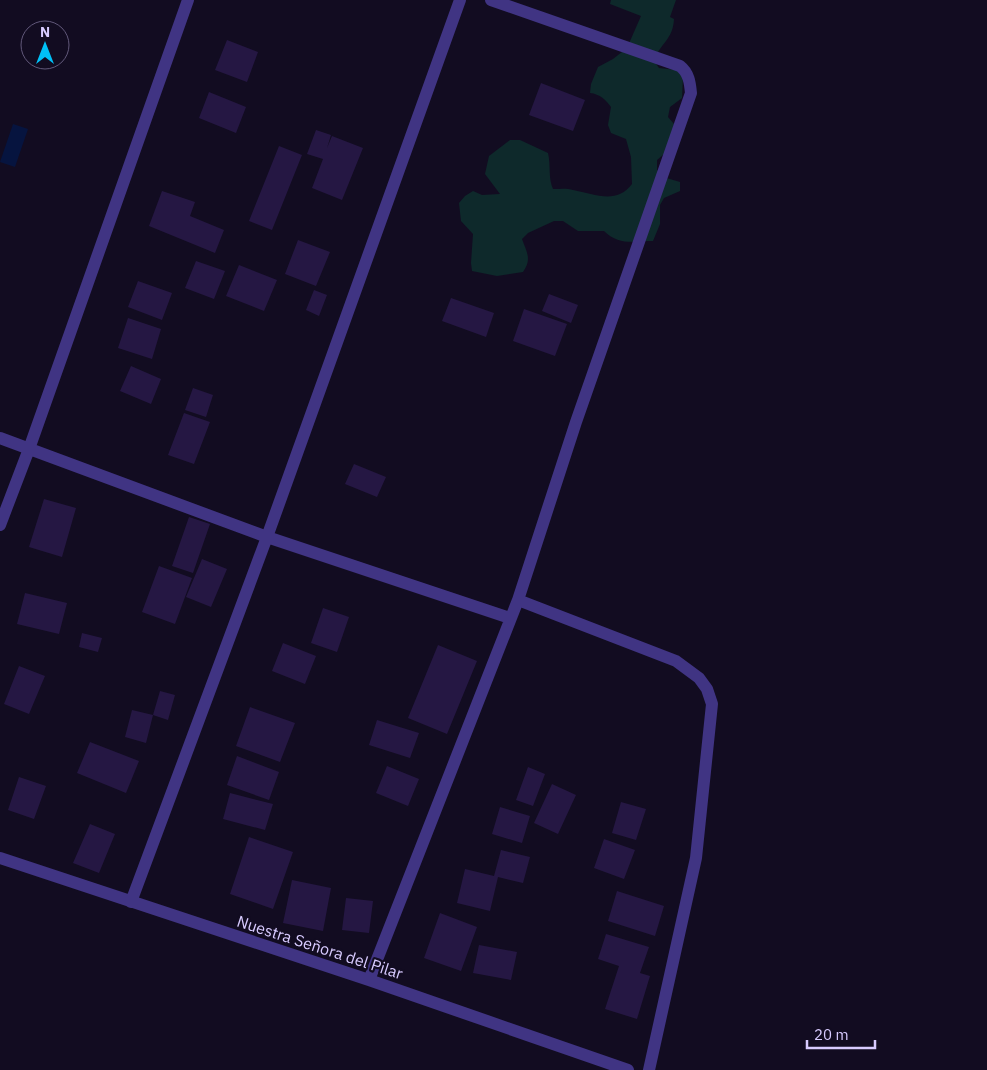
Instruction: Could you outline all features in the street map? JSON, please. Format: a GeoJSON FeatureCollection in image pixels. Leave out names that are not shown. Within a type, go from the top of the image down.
{"type":"FeatureCollection","features":[{"type":"Feature","properties":{"kind":"street"},"geometry":{"type":"LineString","coordinates":[[0,524],[29,449],[188,0]]}},
{"type":"Feature","properties":{"kind":"street"},"geometry":{"type":"LineString","coordinates":[[131,902],[267,537],[460,0]]}},
{"type":"Feature","properties":{"kind":"street"},"geometry":{"type":"LineString","coordinates":[[368,980],[518,600],[576,422],[690,93],[689,79],[680,66],[491,0]]}},
{"type":"Feature","properties":{"kind":"street"},"geometry":{"type":"LineString","coordinates":[[0,438],[267,537],[510,618]]}},
{"type":"Feature","properties":{"kind":"street"},"geometry":{"type":"LineString","coordinates":[[518,600],[676,661],[699,678],[707,689],[712,704],[696,858],[648,1070]]}},
{"type":"Feature","properties":{"kind":"street","name":"Nuestra Señora del Pilar"},"geometry":{"type":"LineString","coordinates":[[0,858],[368,980],[628,1070]]}},
{"type":"Feature","properties":{"kind":"green space"},"geometry":{"type":"Polygon","coordinates":[[[611,0],[676,0],[670,17],[674,19],[671,32],[654,61],[659,68],[677,70],[683,77],[682,98],[670,107],[668,117],[674,124],[670,149],[657,160],[657,170],[663,177],[680,182],[680,191],[664,198],[660,205],[660,224],[653,241],[621,241],[604,231],[578,231],[563,221],[554,221],[528,233],[522,239],[528,260],[523,272],[497,276],[472,271],[473,234],[461,221],[459,203],[473,191],[482,195],[500,194],[485,174],[489,156],[510,140],[520,140],[548,153],[553,189],[568,189],[612,196],[626,190],[632,184],[631,157],[626,139],[611,133],[608,125],[611,107],[602,98],[590,93],[591,84],[598,67],[613,59],[627,48],[641,16],[610,4],[611,0]]]}},
{"type":"Feature","properties":{"kind":"water"},"geometry":{"type":"Polygon","coordinates":[[[13,124],[28,129],[15,167],[0,162],[13,124]]]}},
{"type":"Feature","properties":{"kind":"building"},"geometry":{"type":"Polygon","coordinates":[[[227,40],[258,52],[247,82],[215,70],[227,40]]]}},
{"type":"Feature","properties":{"kind":"building"},"geometry":{"type":"Polygon","coordinates":[[[541,83],[585,100],[573,131],[529,115],[541,83]]]}},
{"type":"Feature","properties":{"kind":"building"},"geometry":{"type":"Polygon","coordinates":[[[209,92],[246,107],[236,133],[199,118],[209,92]]]}},
{"type":"Feature","properties":{"kind":"building"},"geometry":{"type":"Polygon","coordinates":[[[316,130],[331,135],[327,148],[332,136],[363,148],[342,200],[312,188],[323,159],[307,154],[316,130]]]}},
{"type":"Feature","properties":{"kind":"building"},"geometry":{"type":"Polygon","coordinates":[[[279,146],[302,155],[272,230],[249,221],[279,146]]]}},
{"type":"Feature","properties":{"kind":"building"},"geometry":{"type":"Polygon","coordinates":[[[162,191],[195,202],[190,216],[224,230],[215,253],[149,226],[162,191]]]}},
{"type":"Feature","properties":{"kind":"building"},"geometry":{"type":"Polygon","coordinates":[[[298,240],[330,252],[316,286],[285,274],[298,240]]]}},
{"type":"Feature","properties":{"kind":"building"},"geometry":{"type":"Polygon","coordinates":[[[196,261],[225,271],[214,299],[185,288],[196,261]]]}},
{"type":"Feature","properties":{"kind":"building"},"geometry":{"type":"Polygon","coordinates":[[[239,265],[277,280],[264,311],[226,296],[239,265]]]}},
{"type":"Feature","properties":{"kind":"building"},"geometry":{"type":"Polygon","coordinates":[[[138,281],[172,293],[162,320],[128,307],[138,281]]]}},
{"type":"Feature","properties":{"kind":"building"},"geometry":{"type":"Polygon","coordinates":[[[314,290],[327,295],[319,316],[306,310],[314,290]]]}},
{"type":"Feature","properties":{"kind":"building"},"geometry":{"type":"Polygon","coordinates":[[[549,294],[578,305],[571,323],[542,311],[549,294]]]}},
{"type":"Feature","properties":{"kind":"building"},"geometry":{"type":"Polygon","coordinates":[[[451,298],[494,313],[486,337],[442,321],[451,298]]]}},
{"type":"Feature","properties":{"kind":"building"},"geometry":{"type":"Polygon","coordinates":[[[524,309],[567,324],[555,356],[513,341],[524,309]]]}},
{"type":"Feature","properties":{"kind":"building"},"geometry":{"type":"Polygon","coordinates":[[[128,318],[161,329],[152,359],[118,348],[128,318]]]}},
{"type":"Feature","properties":{"kind":"building"},"geometry":{"type":"Polygon","coordinates":[[[131,366],[161,379],[151,404],[120,391],[131,366]]]}},
{"type":"Feature","properties":{"kind":"building"},"geometry":{"type":"Polygon","coordinates":[[[193,388],[213,395],[206,417],[185,410],[193,388]]]}},
{"type":"Feature","properties":{"kind":"building"},"geometry":{"type":"Polygon","coordinates":[[[184,413],[210,422],[194,464],[168,455],[184,413]]]}},
{"type":"Feature","properties":{"kind":"building"},"geometry":{"type":"Polygon","coordinates":[[[354,464],[386,477],[377,497],[345,484],[354,464]]]}},
{"type":"Feature","properties":{"kind":"building"},"geometry":{"type":"Polygon","coordinates":[[[44,499],[76,508],[62,557],[29,547],[44,499]]]}},
{"type":"Feature","properties":{"kind":"building"},"geometry":{"type":"Polygon","coordinates":[[[189,517],[210,524],[193,573],[172,566],[189,517]]]}},
{"type":"Feature","properties":{"kind":"building"},"geometry":{"type":"Polygon","coordinates":[[[202,559],[227,569],[211,607],[186,597],[202,559]]]}},
{"type":"Feature","properties":{"kind":"building"},"geometry":{"type":"Polygon","coordinates":[[[159,566],[192,578],[175,624],[142,612],[159,566]]]}},
{"type":"Feature","properties":{"kind":"building"},"geometry":{"type":"Polygon","coordinates":[[[25,593],[67,603],[59,634],[17,624],[25,593]]]}},
{"type":"Feature","properties":{"kind":"building"},"geometry":{"type":"Polygon","coordinates":[[[323,608],[349,617],[337,652],[311,643],[323,608]]]}},
{"type":"Feature","properties":{"kind":"building"},"geometry":{"type":"Polygon","coordinates":[[[82,633],[102,638],[98,652],[79,647],[82,633]]]}},
{"type":"Feature","properties":{"kind":"building"},"geometry":{"type":"Polygon","coordinates":[[[283,643],[316,656],[305,684],[272,671],[283,643]]]}},
{"type":"Feature","properties":{"kind":"building"},"geometry":{"type":"Polygon","coordinates":[[[438,645],[477,661],[447,734],[408,718],[438,645]]]}},
{"type":"Feature","properties":{"kind":"building"},"geometry":{"type":"Polygon","coordinates":[[[19,666],[45,676],[29,714],[4,704],[19,666]]]}},
{"type":"Feature","properties":{"kind":"building"},"geometry":{"type":"Polygon","coordinates":[[[160,691],[175,695],[168,720],[153,715],[160,691]]]}},
{"type":"Feature","properties":{"kind":"building"},"geometry":{"type":"Polygon","coordinates":[[[250,707],[295,723],[280,762],[236,746],[250,707]]]}},
{"type":"Feature","properties":{"kind":"building"},"geometry":{"type":"Polygon","coordinates":[[[132,710],[153,715],[146,743],[125,737],[132,710]]]}},
{"type":"Feature","properties":{"kind":"building"},"geometry":{"type":"Polygon","coordinates":[[[377,720],[419,733],[410,758],[369,745],[377,720]]]}},
{"type":"Feature","properties":{"kind":"building"},"geometry":{"type":"Polygon","coordinates":[[[90,742],[139,761],[126,793],[77,773],[90,742]]]}},
{"type":"Feature","properties":{"kind":"building"},"geometry":{"type":"Polygon","coordinates":[[[237,756],[279,772],[269,800],[227,785],[237,756]]]}},
{"type":"Feature","properties":{"kind":"building"},"geometry":{"type":"Polygon","coordinates":[[[387,766],[419,779],[408,806],[376,793],[387,766]]]}},
{"type":"Feature","properties":{"kind":"building"},"geometry":{"type":"Polygon","coordinates":[[[528,767],[545,774],[533,806],[516,800],[528,767]]]}},
{"type":"Feature","properties":{"kind":"building"},"geometry":{"type":"Polygon","coordinates":[[[19,777],[46,786],[34,819],[8,810],[19,777]]]}},
{"type":"Feature","properties":{"kind":"building"},"geometry":{"type":"Polygon","coordinates":[[[552,784],[576,795],[558,834],[534,823],[552,784]]]}},
{"type":"Feature","properties":{"kind":"building"},"geometry":{"type":"Polygon","coordinates":[[[230,793],[273,804],[265,830],[223,819],[230,793]]]}},
{"type":"Feature","properties":{"kind":"building"},"geometry":{"type":"Polygon","coordinates":[[[621,802],[646,809],[636,840],[612,833],[621,802]]]}},
{"type":"Feature","properties":{"kind":"building"},"geometry":{"type":"Polygon","coordinates":[[[500,807],[530,816],[522,843],[492,834],[500,807]]]}},
{"type":"Feature","properties":{"kind":"building"},"geometry":{"type":"Polygon","coordinates":[[[90,824],[115,834],[99,873],[73,863],[90,824]]]}},
{"type":"Feature","properties":{"kind":"building"},"geometry":{"type":"Polygon","coordinates":[[[249,837],[293,852],[273,909],[230,894],[249,837]]]}},
{"type":"Feature","properties":{"kind":"building"},"geometry":{"type":"Polygon","coordinates":[[[604,839],[635,850],[624,879],[594,868],[604,839]]]}},
{"type":"Feature","properties":{"kind":"building"},"geometry":{"type":"Polygon","coordinates":[[[501,850],[530,857],[523,883],[498,877],[490,911],[457,903],[465,869],[494,876],[501,850]]]}},
{"type":"Feature","properties":{"kind":"building"},"geometry":{"type":"Polygon","coordinates":[[[292,880],[331,888],[323,931],[283,923],[292,880]]]}},
{"type":"Feature","properties":{"kind":"building"},"geometry":{"type":"Polygon","coordinates":[[[617,891],[664,906],[655,936],[608,921],[617,891]]]}},
{"type":"Feature","properties":{"kind":"building"},"geometry":{"type":"Polygon","coordinates":[[[346,898],[373,901],[369,933],[342,930],[346,898]]]}},
{"type":"Feature","properties":{"kind":"building"},"geometry":{"type":"Polygon","coordinates":[[[440,913],[477,927],[461,971],[424,958],[440,913]]]}},
{"type":"Feature","properties":{"kind":"building"},"geometry":{"type":"Polygon","coordinates":[[[606,934],[649,947],[640,973],[650,976],[637,1019],[605,1009],[619,966],[598,959],[606,934]]]}},
{"type":"Feature","properties":{"kind":"building"},"geometry":{"type":"Polygon","coordinates":[[[479,945],[517,952],[511,980],[473,973],[479,945]]]}}]}
